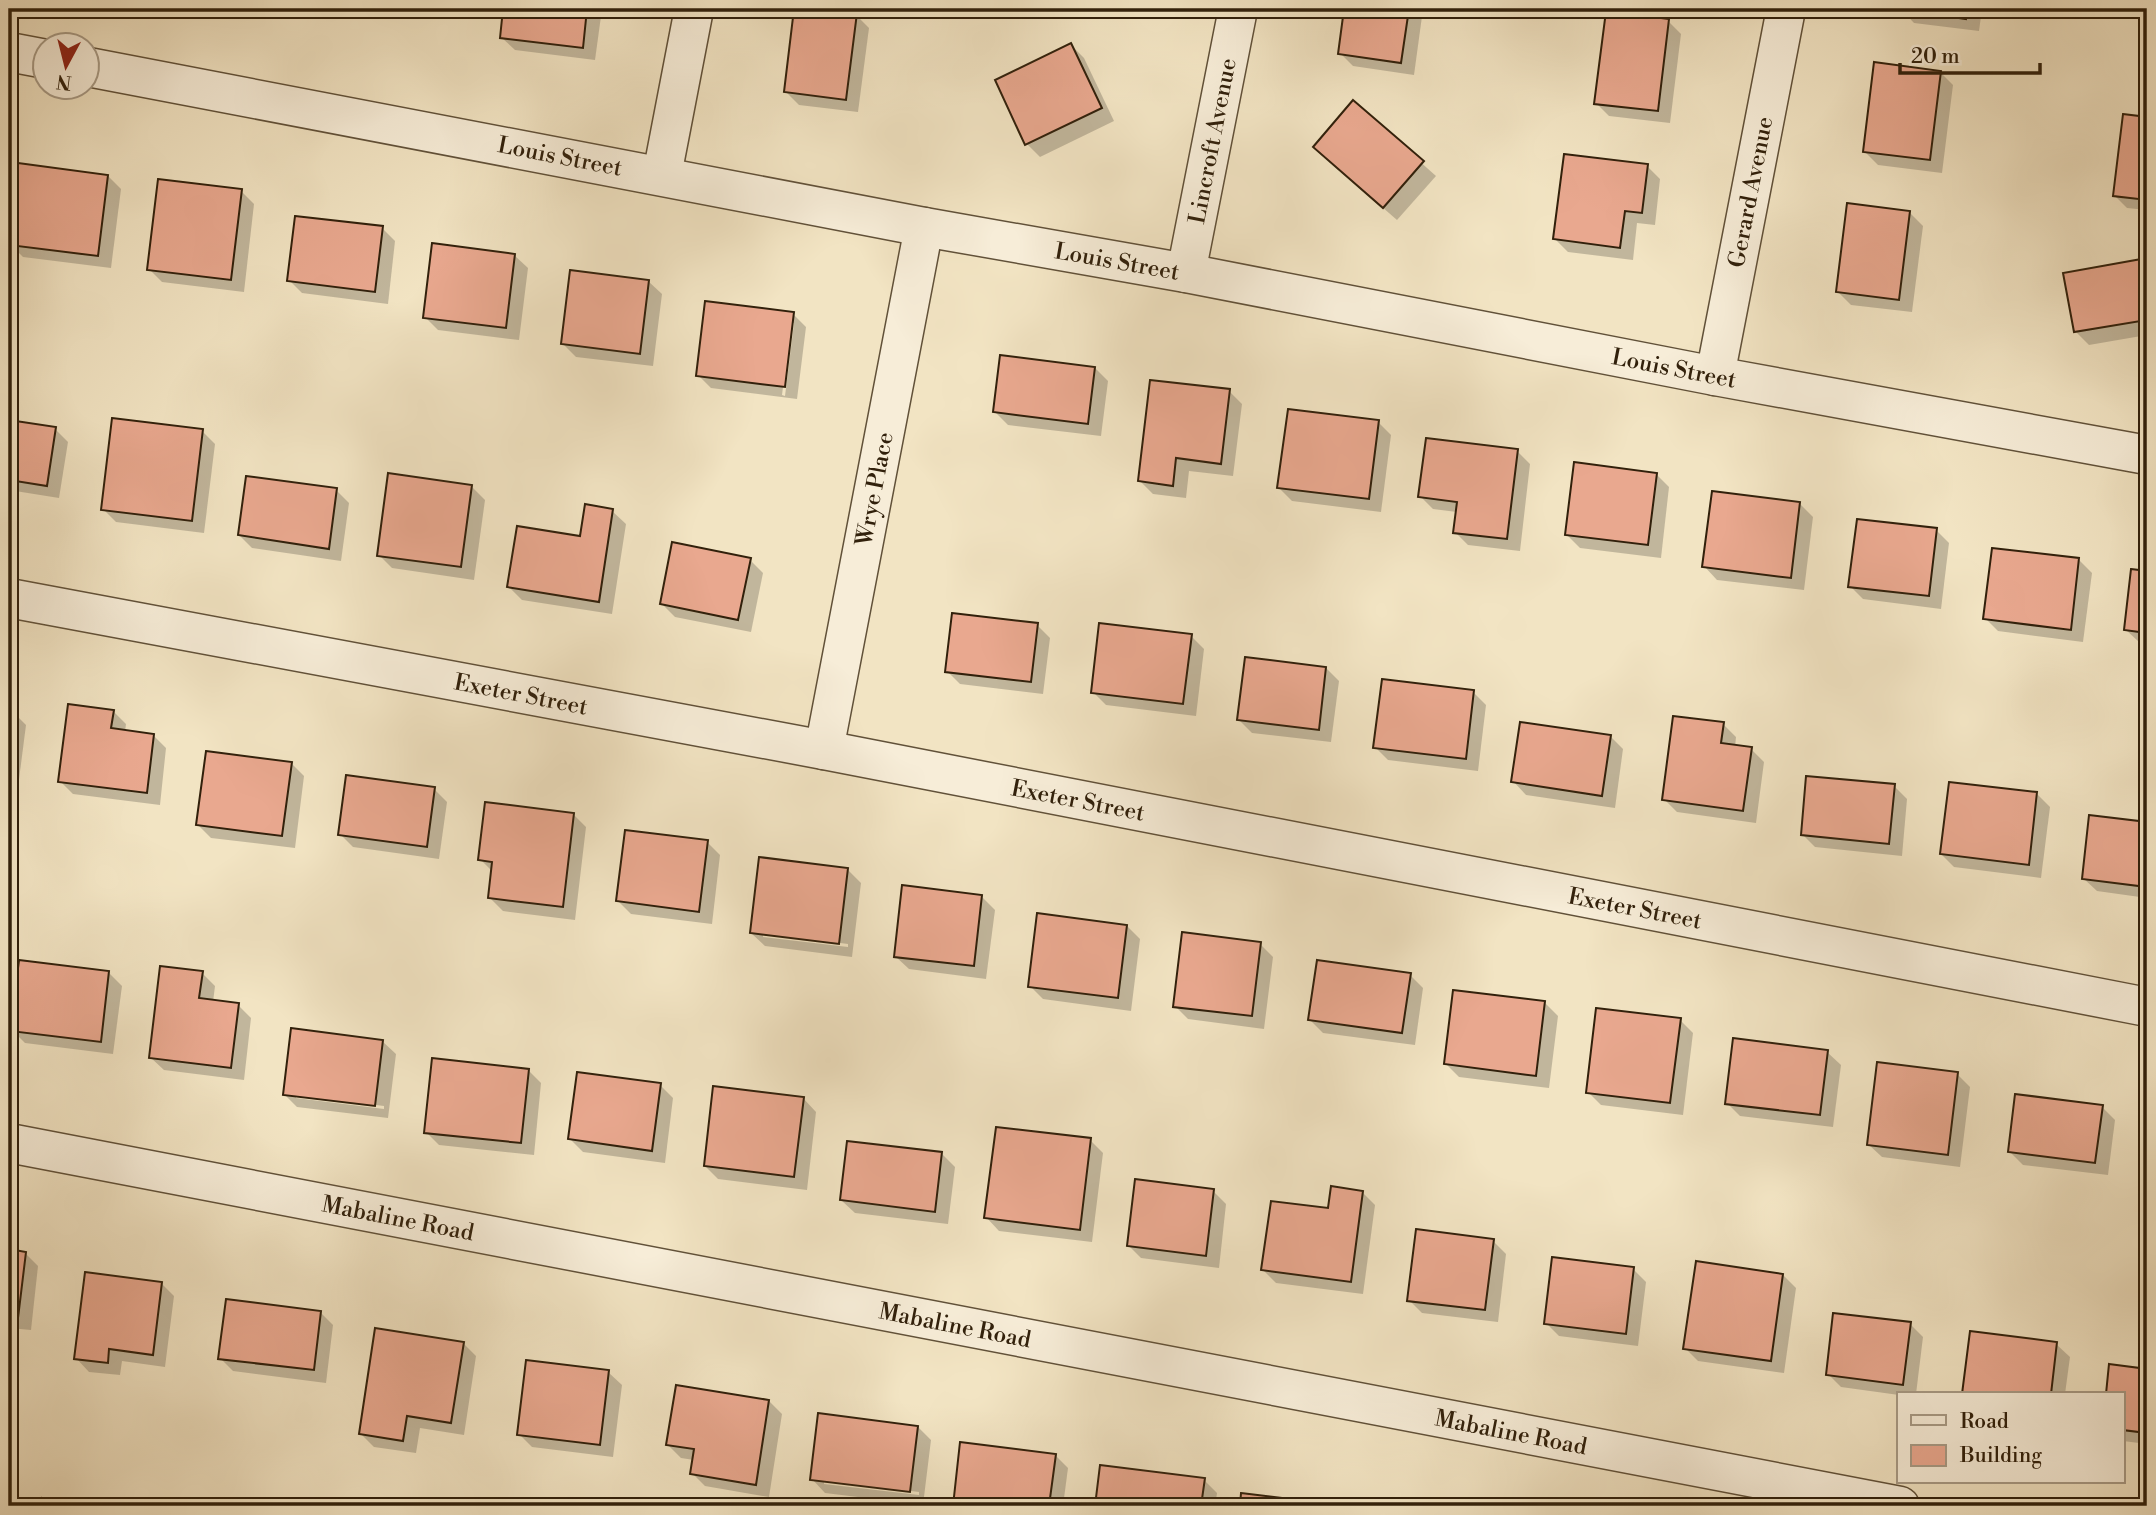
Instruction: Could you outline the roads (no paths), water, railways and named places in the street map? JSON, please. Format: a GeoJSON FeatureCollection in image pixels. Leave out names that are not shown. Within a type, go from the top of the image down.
{"type":"FeatureCollection","features":[{"type":"Feature","properties":{"kind":"street"},"geometry":{"type":"LineString","coordinates":[[662,175],[694,9]]}},
{"type":"Feature","properties":{"kind":"street","name":"Lincroft Avenue"},"geometry":{"type":"LineString","coordinates":[[1186,273],[1238,9]]}},
{"type":"Feature","properties":{"kind":"street","name":"Gerard Avenue"},"geometry":{"type":"LineString","coordinates":[[1715,376],[1786,9]]}},
{"type":"Feature","properties":{"kind":"street"},"geometry":{"type":"LineString","coordinates":[[9,52],[32,56]]}},
{"type":"Feature","properties":{"kind":"street","name":"Louis Street"},"geometry":{"type":"LineString","coordinates":[[102,70],[924,227],[1186,273],[1715,376],[2147,455]]}},
{"type":"Feature","properties":{"kind":"street","name":"Wrye Place"},"geometry":{"type":"LineString","coordinates":[[824,751],[924,227]]}},
{"type":"Feature","properties":{"kind":"street","name":"Exeter Street"},"geometry":{"type":"LineString","coordinates":[[9,598],[824,751],[2147,1007]]}},
{"type":"Feature","properties":{"kind":"street","name":"Mabaline Road"},"geometry":{"type":"LineString","coordinates":[[9,1143],[1900,1506]]}}]}
